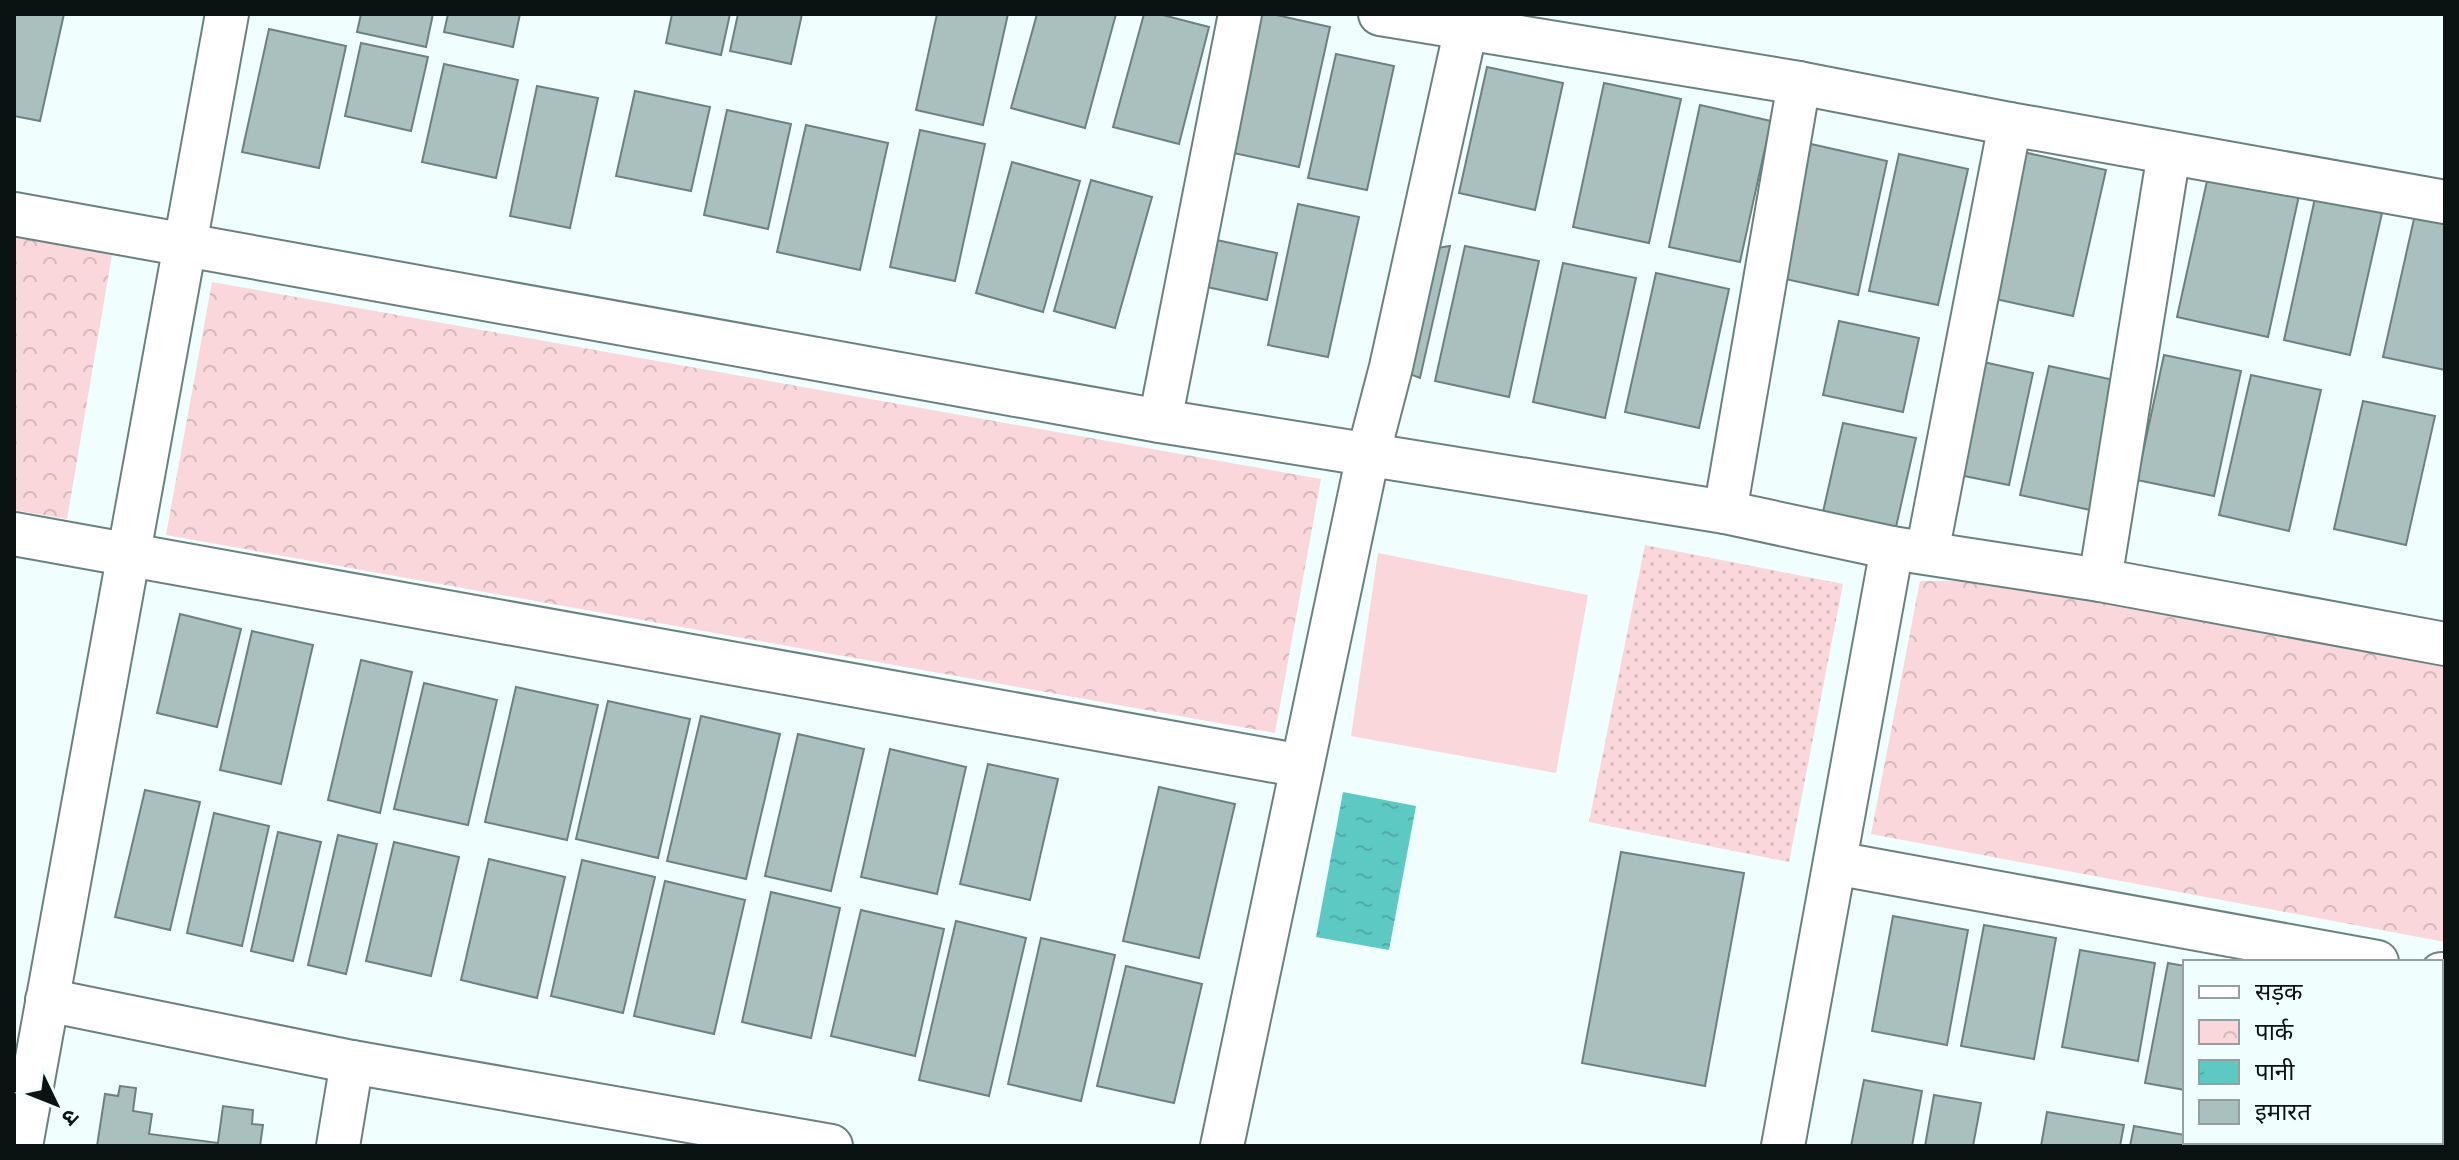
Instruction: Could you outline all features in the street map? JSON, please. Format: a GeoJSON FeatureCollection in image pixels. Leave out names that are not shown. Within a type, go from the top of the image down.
{"type":"FeatureCollection","features":[{"type":"Feature","properties":{"kind":"street"},"geometry":{"type":"LineString","coordinates":[[21,1146],[227,14]]}},
{"type":"Feature","properties":{"kind":"street"},"geometry":{"type":"LineString","coordinates":[[1160,421],[1240,14]]}},
{"type":"Feature","properties":{"kind":"street"},"geometry":{"type":"LineString","coordinates":[[1380,14],[1799,83],[2445,202]]}},
{"type":"Feature","properties":{"kind":"street"},"geometry":{"type":"LineString","coordinates":[[1222,1146],[1368,455],[1391,367],[1466,28]]}},
{"type":"Feature","properties":{"kind":"street"},"geometry":{"type":"LineString","coordinates":[[1725,512],[1799,83]]}},
{"type":"Feature","properties":{"kind":"street"},"geometry":{"type":"LineString","coordinates":[[1783,1146],[1835,863],[2010,124]]}},
{"type":"Feature","properties":{"kind":"street"},"geometry":{"type":"LineString","coordinates":[[2100,580],[2169,153]]}},
{"type":"Feature","properties":{"kind":"street"},"geometry":{"type":"LineString","coordinates":[[14,214],[1160,421],[1725,512],[1910,550],[2100,580],[2445,644]]}},
{"type":"Feature","properties":{"kind":"street"},"geometry":{"type":"LineString","coordinates":[[14,534],[1302,766]]}},
{"type":"Feature","properties":{"kind":"street"},"geometry":{"type":"LineString","coordinates":[[1835,863],[2366,960]]}},
{"type":"Feature","properties":{"kind":"street"},"geometry":{"type":"LineString","coordinates":[[47,1000],[352,1062],[831,1146]]}},
{"type":"Feature","properties":{"kind":"street"},"geometry":{"type":"LineString","coordinates":[[338,1146],[352,1062]]}},
{"type":"Feature","properties":{"kind":"green space"},"geometry":{"type":"Polygon","coordinates":[[[14,232],[113,249],[67,519],[14,510],[14,232]]]}},
{"type":"Feature","properties":{"kind":"green space"},"geometry":{"type":"Polygon","coordinates":[[[212,282],[1321,479],[1275,733],[166,535],[212,282]]]}},
{"type":"Feature","properties":{"kind":"green space"},"geometry":{"type":"Polygon","coordinates":[[[1645,545],[1843,584],[1789,862],[1589,822],[1645,545]]]}},
{"type":"Feature","properties":{"kind":"green space"},"geometry":{"type":"Polygon","coordinates":[[[1378,553],[1588,595],[1556,773],[1351,736],[1378,553]]]}},
{"type":"Feature","properties":{"kind":"green space"},"geometry":{"type":"Polygon","coordinates":[[[2100,580],[2445,655],[2445,942],[1871,834],[1920,581],[2100,580]]]}},
{"type":"Feature","properties":{"kind":"water"},"geometry":{"type":"Polygon","coordinates":[[[1343,792],[1416,806],[1389,950],[1316,937],[1343,792]]]}},
{"type":"Feature","properties":{"kind":"building"},"geometry":{"type":"Polygon","coordinates":[[[14,14],[64,14],[40,121],[14,116],[14,14]]]}},
{"type":"Feature","properties":{"kind":"building"},"geometry":{"type":"Polygon","coordinates":[[[361,14],[433,14],[426,47],[357,32],[361,14]]]}},
{"type":"Feature","properties":{"kind":"building"},"geometry":{"type":"Polygon","coordinates":[[[448,14],[520,14],[513,47],[444,32],[448,14]]]}},
{"type":"Feature","properties":{"kind":"building"},"geometry":{"type":"Polygon","coordinates":[[[672,14],[730,14],[721,55],[666,43],[672,14]]]}},
{"type":"Feature","properties":{"kind":"building"},"geometry":{"type":"Polygon","coordinates":[[[738,14],[802,14],[791,64],[730,51],[738,14]]]}},
{"type":"Feature","properties":{"kind":"building"},"geometry":{"type":"Polygon","coordinates":[[[937,14],[1008,14],[983,125],[916,110],[937,14]]]}},
{"type":"Feature","properties":{"kind":"building"},"geometry":{"type":"Polygon","coordinates":[[[1037,14],[1116,14],[1085,128],[1011,108],[1037,14]]]}},
{"type":"Feature","properties":{"kind":"building"},"geometry":{"type":"Polygon","coordinates":[[[1144,14],[1159,14],[1209,27],[1179,144],[1113,127],[1144,14]]]}},
{"type":"Feature","properties":{"kind":"building"},"geometry":{"type":"Polygon","coordinates":[[[1245,14],[1272,14],[1330,27],[1299,167],[1215,149],[1245,14]]]}},
{"type":"Feature","properties":{"kind":"building"},"geometry":{"type":"Polygon","coordinates":[[[269,29],[346,46],[319,168],[242,152],[269,29]]]}},
{"type":"Feature","properties":{"kind":"building"},"geometry":{"type":"Polygon","coordinates":[[[361,43],[428,57],[411,131],[345,116],[361,43]]]}},
{"type":"Feature","properties":{"kind":"building"},"geometry":{"type":"Polygon","coordinates":[[[1336,54],[1394,66],[1367,190],[1308,178],[1336,54]]]}},
{"type":"Feature","properties":{"kind":"building"},"geometry":{"type":"Polygon","coordinates":[[[444,64],[518,80],[496,178],[422,162],[444,64]]]}},
{"type":"Feature","properties":{"kind":"building"},"geometry":{"type":"Polygon","coordinates":[[[1487,67],[1563,83],[1535,210],[1459,193],[1487,67]]]}},
{"type":"Feature","properties":{"kind":"building"},"geometry":{"type":"Polygon","coordinates":[[[1604,83],[1681,99],[1649,243],[1573,227],[1604,83]]]}},
{"type":"Feature","properties":{"kind":"building"},"geometry":{"type":"Polygon","coordinates":[[[537,86],[598,98],[570,228],[510,216],[537,86]]]}},
{"type":"Feature","properties":{"kind":"building"},"geometry":{"type":"Polygon","coordinates":[[[635,91],[710,107],[691,191],[616,176],[635,91]]]}},
{"type":"Feature","properties":{"kind":"building"},"geometry":{"type":"Polygon","coordinates":[[[1700,105],[1771,121],[1740,262],[1669,247],[1700,105]]]}},
{"type":"Feature","properties":{"kind":"building"},"geometry":{"type":"Polygon","coordinates":[[[727,110],[791,124],[768,229],[704,215],[727,110]]]}},
{"type":"Feature","properties":{"kind":"building"},"geometry":{"type":"Polygon","coordinates":[[[806,125],[888,143],[860,270],[777,252],[806,125]]]}},
{"type":"Feature","properties":{"kind":"building"},"geometry":{"type":"Polygon","coordinates":[[[920,130],[985,144],[955,281],[890,267],[920,130]]]}},
{"type":"Feature","properties":{"kind":"building"},"geometry":{"type":"Polygon","coordinates":[[[1811,144],[1887,161],[1858,295],[1781,278],[1811,144]]]}},
{"type":"Feature","properties":{"kind":"building"},"geometry":{"type":"Polygon","coordinates":[[[2023,152],[2106,170],[2073,316],[1991,298],[2023,152]]]}},
{"type":"Feature","properties":{"kind":"building"},"geometry":{"type":"Polygon","coordinates":[[[1899,154],[1968,169],[1938,305],[1869,291],[1899,154]]]}},
{"type":"Feature","properties":{"kind":"building"},"geometry":{"type":"Polygon","coordinates":[[[1012,162],[1080,181],[1043,312],[976,293],[1012,162]]]}},
{"type":"Feature","properties":{"kind":"building"},"geometry":{"type":"Polygon","coordinates":[[[2209,172],[2300,191],[2268,337],[2177,317],[2209,172]]]}},
{"type":"Feature","properties":{"kind":"building"},"geometry":{"type":"Polygon","coordinates":[[[1091,180],[1152,197],[1115,328],[1054,311],[1091,180]]]}},
{"type":"Feature","properties":{"kind":"building"},"geometry":{"type":"Polygon","coordinates":[[[2315,198],[2382,213],[2350,355],[2284,340],[2315,198]]]}},
{"type":"Feature","properties":{"kind":"building"},"geometry":{"type":"Polygon","coordinates":[[[1298,204],[1359,217],[1328,357],[1268,345],[1298,204]]]}},
{"type":"Feature","properties":{"kind":"building"},"geometry":{"type":"Polygon","coordinates":[[[2416,210],[2445,216],[2445,370],[2383,357],[2416,210]]]}},
{"type":"Feature","properties":{"kind":"building"},"geometry":{"type":"Polygon","coordinates":[[[1203,237],[1277,253],[1267,300],[1193,284],[1203,237]]]}},
{"type":"Feature","properties":{"kind":"building"},"geometry":{"type":"Polygon","coordinates":[[[1450,246],[1420,378],[1391,367],[1424,250],[1450,246]]]}},
{"type":"Feature","properties":{"kind":"building"},"geometry":{"type":"Polygon","coordinates":[[[1465,246],[1539,261],[1509,397],[1435,381],[1465,246]]]}},
{"type":"Feature","properties":{"kind":"building"},"geometry":{"type":"Polygon","coordinates":[[[1563,263],[1636,278],[1605,418],[1533,402],[1563,263]]]}},
{"type":"Feature","properties":{"kind":"building"},"geometry":{"type":"Polygon","coordinates":[[[1656,273],[1729,289],[1699,428],[1625,412],[1656,273]]]}},
{"type":"Feature","properties":{"kind":"building"},"geometry":{"type":"Polygon","coordinates":[[[1839,321],[1919,338],[1903,412],[1823,395],[1839,321]]]}},
{"type":"Feature","properties":{"kind":"building"},"geometry":{"type":"Polygon","coordinates":[[[2164,355],[2241,371],[2214,496],[2137,480],[2164,355]]]}},
{"type":"Feature","properties":{"kind":"building"},"geometry":{"type":"Polygon","coordinates":[[[1979,361],[2033,373],[2009,485],[1954,474],[1979,361]]]}},
{"type":"Feature","properties":{"kind":"building"},"geometry":{"type":"Polygon","coordinates":[[[2049,366],[2123,382],[2095,511],[2020,495],[2049,366]]]}},
{"type":"Feature","properties":{"kind":"building"},"geometry":{"type":"Polygon","coordinates":[[[2251,375],[2321,390],[2289,531],[2219,515],[2251,375]]]}},
{"type":"Feature","properties":{"kind":"building"},"geometry":{"type":"Polygon","coordinates":[[[2363,401],[2435,416],[2406,545],[2334,529],[2363,401]]]}},
{"type":"Feature","properties":{"kind":"building"},"geometry":{"type":"Polygon","coordinates":[[[1843,423],[1916,438],[1896,527],[1823,512],[1843,423]]]}},
{"type":"Feature","properties":{"kind":"building"},"geometry":{"type":"Polygon","coordinates":[[[180,614],[241,629],[217,727],[157,713],[180,614]]]}},
{"type":"Feature","properties":{"kind":"building"},"geometry":{"type":"Polygon","coordinates":[[[252,631],[313,645],[281,784],[220,770],[252,631]]]}},
{"type":"Feature","properties":{"kind":"building"},"geometry":{"type":"Polygon","coordinates":[[[361,660],[412,672],[380,813],[328,800],[361,660]]]}},
{"type":"Feature","properties":{"kind":"building"},"geometry":{"type":"Polygon","coordinates":[[[424,683],[497,700],[468,825],[394,809],[424,683]]]}},
{"type":"Feature","properties":{"kind":"building"},"geometry":{"type":"Polygon","coordinates":[[[516,687],[598,705],[567,840],[485,822],[516,687]]]}},
{"type":"Feature","properties":{"kind":"building"},"geometry":{"type":"Polygon","coordinates":[[[608,701],[690,719],[658,858],[576,839],[608,701]]]}},
{"type":"Feature","properties":{"kind":"building"},"geometry":{"type":"Polygon","coordinates":[[[701,716],[780,734],[746,879],[667,861],[701,716]]]}},
{"type":"Feature","properties":{"kind":"building"},"geometry":{"type":"Polygon","coordinates":[[[798,734],[864,749],[831,891],[765,876],[798,734]]]}},
{"type":"Feature","properties":{"kind":"building"},"geometry":{"type":"Polygon","coordinates":[[[890,749],[966,767],[937,894],[861,877],[890,749]]]}},
{"type":"Feature","properties":{"kind":"building"},"geometry":{"type":"Polygon","coordinates":[[[988,764],[1058,779],[1030,900],[960,884],[988,764]]]}},
{"type":"Feature","properties":{"kind":"building"},"geometry":{"type":"Polygon","coordinates":[[[1159,787],[1235,804],[1199,958],[1123,941],[1159,787]]]}},
{"type":"Feature","properties":{"kind":"building"},"geometry":{"type":"Polygon","coordinates":[[[145,790],[200,802],[170,930],[115,917],[145,790]]]}},
{"type":"Feature","properties":{"kind":"building"},"geometry":{"type":"Polygon","coordinates":[[[214,813],[269,826],[242,946],[187,933],[214,813]]]}},
{"type":"Feature","properties":{"kind":"building"},"geometry":{"type":"Polygon","coordinates":[[[278,832],[321,842],[293,961],[251,951],[278,832]]]}},
{"type":"Feature","properties":{"kind":"building"},"geometry":{"type":"Polygon","coordinates":[[[338,835],[377,844],[346,974],[308,965],[338,835]]]}},
{"type":"Feature","properties":{"kind":"building"},"geometry":{"type":"Polygon","coordinates":[[[394,842],[459,857],[431,976],[366,961],[394,842]]]}},
{"type":"Feature","properties":{"kind":"building"},"geometry":{"type":"Polygon","coordinates":[[[1621,852],[1744,873],[1705,1086],[1582,1063],[1621,852]]]}},
{"type":"Feature","properties":{"kind":"building"},"geometry":{"type":"Polygon","coordinates":[[[489,859],[565,877],[537,998],[461,980],[489,859]]]}},
{"type":"Feature","properties":{"kind":"building"},"geometry":{"type":"Polygon","coordinates":[[[582,860],[655,877],[623,1013],[551,996],[582,860]]]}},
{"type":"Feature","properties":{"kind":"building"},"geometry":{"type":"Polygon","coordinates":[[[665,881],[745,900],[714,1034],[634,1016],[665,881]]]}},
{"type":"Feature","properties":{"kind":"building"},"geometry":{"type":"Polygon","coordinates":[[[771,892],[840,908],[811,1038],[742,1022],[771,892]]]}},
{"type":"Feature","properties":{"kind":"building"},"geometry":{"type":"Polygon","coordinates":[[[861,910],[944,929],[915,1056],[831,1036],[861,910]]]}},
{"type":"Feature","properties":{"kind":"building"},"geometry":{"type":"Polygon","coordinates":[[[1893,916],[1968,930],[1947,1045],[1872,1031],[1893,916]]]}},
{"type":"Feature","properties":{"kind":"building"},"geometry":{"type":"Polygon","coordinates":[[[956,921],[1026,938],[989,1096],[919,1080],[956,921]]]}},
{"type":"Feature","properties":{"kind":"building"},"geometry":{"type":"Polygon","coordinates":[[[1984,925],[2056,938],[2034,1059],[1961,1046],[1984,925]]]}},
{"type":"Feature","properties":{"kind":"building"},"geometry":{"type":"Polygon","coordinates":[[[1041,938],[1115,955],[1081,1101],[1008,1084],[1041,938]]]}},
{"type":"Feature","properties":{"kind":"building"},"geometry":{"type":"Polygon","coordinates":[[[2080,950],[2155,963],[2138,1061],[2062,1047],[2080,950]]]}},
{"type":"Feature","properties":{"kind":"building"},"geometry":{"type":"Polygon","coordinates":[[[2168,963],[2183,966],[2183,1090],[2145,1083],[2168,963]]]}},
{"type":"Feature","properties":{"kind":"building"},"geometry":{"type":"Polygon","coordinates":[[[1126,966],[1202,984],[1174,1103],[1097,1086],[1126,966]]]}},
{"type":"Feature","properties":{"kind":"building"},"geometry":{"type":"Polygon","coordinates":[[[2445,1017],[2445,1146],[2403,1146],[2443,1144],[2445,1017]]]}},
{"type":"Feature","properties":{"kind":"building"},"geometry":{"type":"Polygon","coordinates":[[[1864,1080],[1922,1091],[1912,1146],[1851,1146],[1864,1080]]]}},
{"type":"Feature","properties":{"kind":"building"},"geometry":{"type":"Polygon","coordinates":[[[120,1086],[136,1088],[133,1111],[152,1114],[149,1134],[218,1143],[223,1106],[253,1110],[252,1124],[263,1125],[260,1146],[97,1146],[105,1094],[118,1096],[120,1086]]]}},
{"type":"Feature","properties":{"kind":"building"},"geometry":{"type":"Polygon","coordinates":[[[1934,1095],[1981,1103],[1973,1146],[1925,1146],[1934,1095]]]}},
{"type":"Feature","properties":{"kind":"building"},"geometry":{"type":"Polygon","coordinates":[[[2047,1112],[2124,1125],[2120,1146],[2041,1146],[2047,1112]]]}},
{"type":"Feature","properties":{"kind":"building"},"geometry":{"type":"Polygon","coordinates":[[[2134,1126],[2183,1135],[2183,1144],[2202,1144],[2201,1146],[2130,1146],[2134,1126]]]}},
{"type":"Feature","properties":{"kind":"building"},"geometry":{"type":"Polygon","coordinates":[[[2331,1144],[2386,1144],[2385,1146],[2331,1144]]]}}]}
